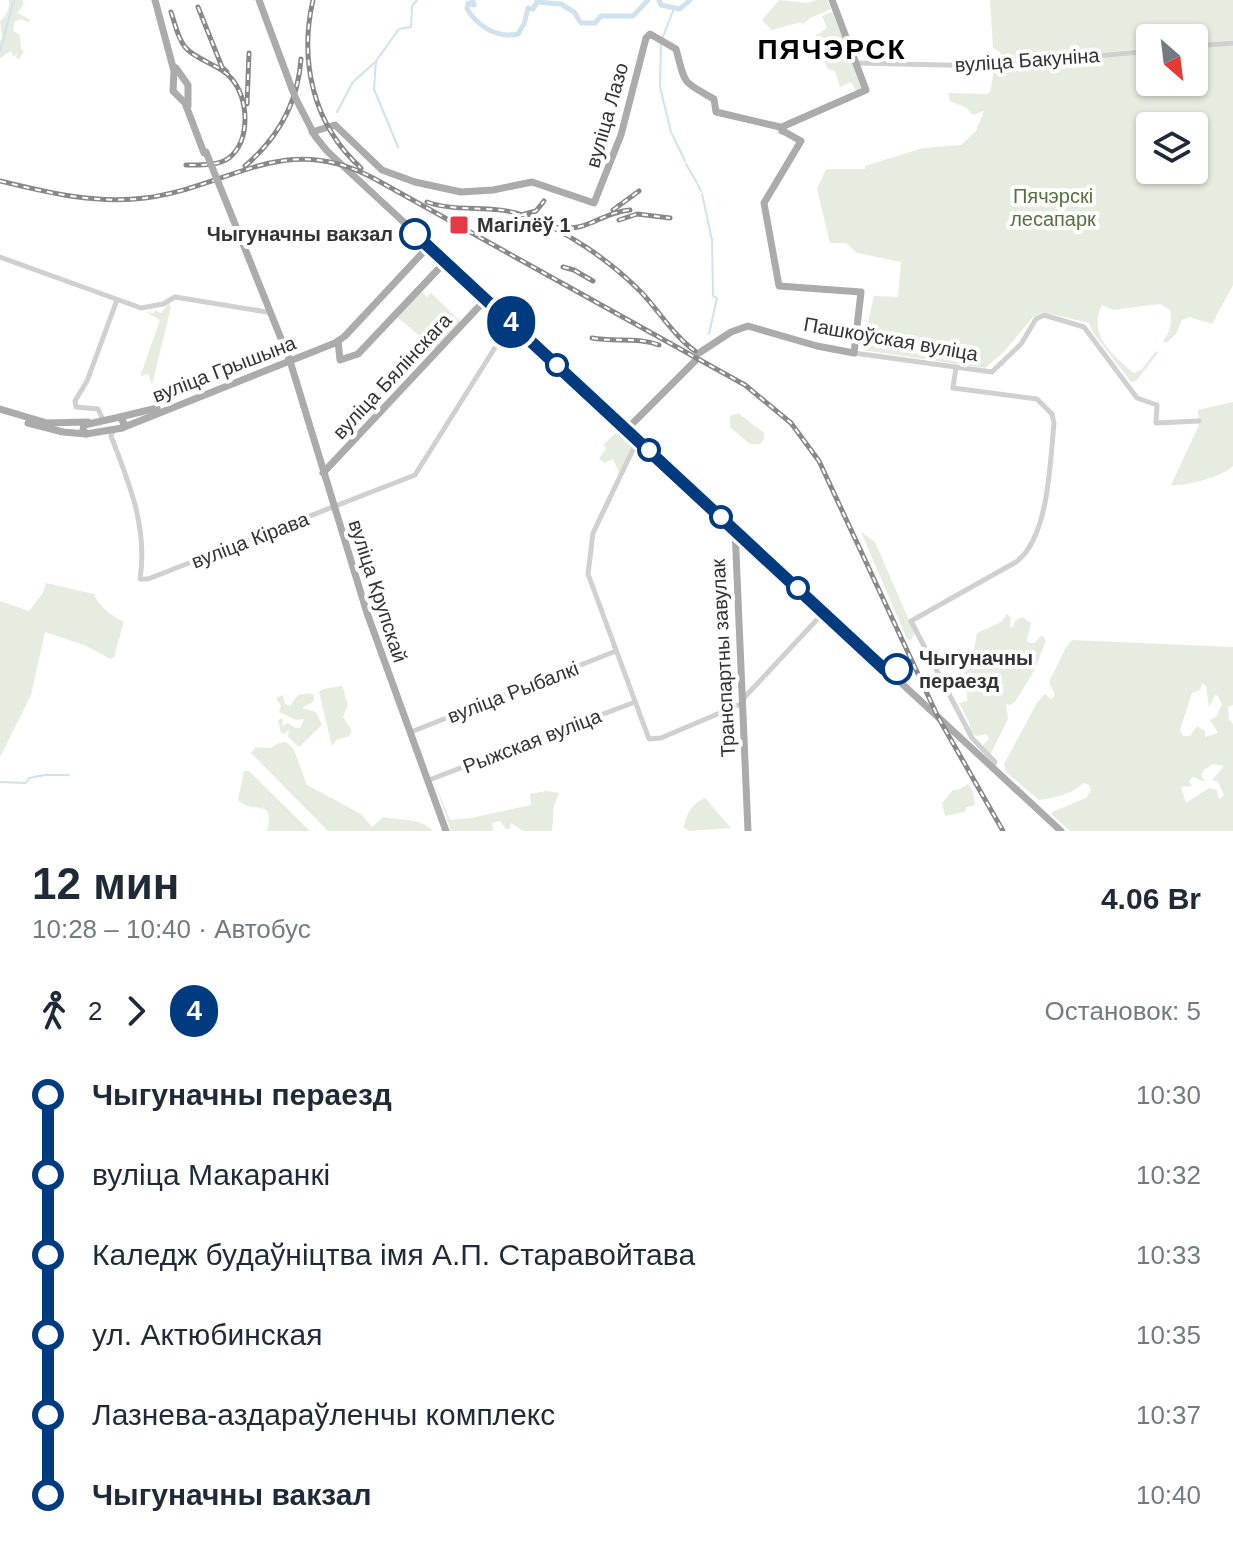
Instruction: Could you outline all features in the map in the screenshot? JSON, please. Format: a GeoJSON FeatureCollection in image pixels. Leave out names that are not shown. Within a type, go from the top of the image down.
{"type":"FeatureCollection","features":[{"type":"Feature","properties":{"kind":"main road"},"geometry":{"type":"LineString","coordinates":[[156,0],[177,71],[188,85],[187,102],[205,152]]}},
{"type":"Feature","properties":{"kind":"main road"},"geometry":{"type":"LineString","coordinates":[[156,0],[174,71],[173,91],[185,103],[288,360]]}},
{"type":"Feature","properties":{"kind":"main road"},"geometry":{"type":"LineString","coordinates":[[259,0],[296,99],[312,132],[327,151],[1061,831]]}},
{"type":"Feature","properties":{"kind":"main road"},"geometry":{"type":"LineString","coordinates":[[782,128],[866,90],[832,0]]}},
{"type":"Feature","properties":{"kind":"main road","name":"вуліца Лазо"},"geometry":{"type":"LineString","coordinates":[[312,132],[335,125],[383,171],[448,191],[493,190],[532,182],[595,203],[621,135],[647,35],[657,36],[676,49],[684,79],[692,88],[714,99],[716,112],[782,128]]}},
{"type":"Feature","properties":{"kind":"main road"},"geometry":{"type":"LineString","coordinates":[[174,83],[183,79]]}},
{"type":"Feature","properties":{"kind":"main road"},"geometry":{"type":"LineString","coordinates":[[177,94],[187,92]]}},
{"type":"Feature","properties":{"kind":"main road"},"geometry":{"type":"LineString","coordinates":[[782,128],[801,141],[765,200],[779,286],[861,292],[854,353]]}},
{"type":"Feature","properties":{"kind":"main road","name":"вуліца Грышына"},"geometry":{"type":"LineString","coordinates":[[90,422],[178,402],[338,341],[428,247]]}},
{"type":"Feature","properties":{"kind":"main road"},"geometry":{"type":"LineString","coordinates":[[338,341],[340,360],[358,354],[445,262]]}},
{"type":"Feature","properties":{"kind":"main road"},"geometry":{"type":"LineString","coordinates":[[251,269],[288,360]]}},
{"type":"Feature","properties":{"kind":"main road","name":"вуліца Бялінскага"},"geometry":{"type":"LineString","coordinates":[[322,473],[486,299]]}},
{"type":"Feature","properties":{"kind":"main road","name":"Пашкоўская вуліца"},"geometry":{"type":"LineString","coordinates":[[627,429],[696,359],[731,332],[748,326],[854,353]]}},
{"type":"Feature","properties":{"kind":"main road","name":"вуліца Грышына"},"geometry":{"type":"LineString","coordinates":[[86,434],[110,433],[288,360]]}},
{"type":"Feature","properties":{"kind":"main road","name":"вуліца Крупскай"},"geometry":{"type":"LineString","coordinates":[[288,360],[367,623],[445,831]]}},
{"type":"Feature","properties":{"kind":"main road"},"geometry":{"type":"LineString","coordinates":[[0,410],[47,423],[90,422]]}},
{"type":"Feature","properties":{"kind":"main road"},"geometry":{"type":"LineString","coordinates":[[0,410],[53,430],[86,434]]}},
{"type":"Feature","properties":{"kind":"main road"},"geometry":{"type":"LineString","coordinates":[[120,417],[124,423],[122,428]]}},
{"type":"Feature","properties":{"kind":"main road"},"geometry":{"type":"LineString","coordinates":[[86,434],[83,427],[90,422]]}},
{"type":"Feature","properties":{"kind":"main road","name":"вуліца Крупскай"},"geometry":{"type":"LineString","coordinates":[[333,509],[445,831]]}},
{"type":"Feature","properties":{"kind":"main road","name":"Транспартны завулак"},"geometry":{"type":"LineString","coordinates":[[735,529],[748,831]]}},
{"type":"Feature","properties":{"kind":"street"},"geometry":{"type":"LineString","coordinates":[[1208,45],[1233,43]]}},
{"type":"Feature","properties":{"kind":"street","name":"вуліца Бакуніна"},"geometry":{"type":"LineString","coordinates":[[857,63],[987,66],[1136,52]]}},
{"type":"Feature","properties":{"kind":"street"},"geometry":{"type":"LineString","coordinates":[[0,257],[145,308],[163,304],[175,297],[267,312]]}},
{"type":"Feature","properties":{"kind":"street"},"geometry":{"type":"LineString","coordinates":[[103,420],[98,409],[80,409],[75,401],[85,386],[117,300]]}},
{"type":"Feature","properties":{"kind":"street","name":"Пашкоўская вуліца"},"geometry":{"type":"LineString","coordinates":[[854,353],[992,372],[1021,344],[1036,319],[1044,315],[1084,327],[1137,398],[1157,405],[1155,419],[1158,424],[1199,421]]}},
{"type":"Feature","properties":{"kind":"street","name":"вуліца Кірава"},"geometry":{"type":"LineString","coordinates":[[110,433],[140,522],[143,551],[140,579],[148,579],[416,474],[511,322]]}},
{"type":"Feature","properties":{"kind":"street"},"geometry":{"type":"LineString","coordinates":[[956,367],[953,388],[1037,399],[1052,414],[1054,423],[1042,521],[1037,535],[1020,559],[923,613],[912,623],[972,738],[994,761],[992,767]]}},
{"type":"Feature","properties":{"kind":"street"},"geometry":{"type":"LineString","coordinates":[[638,439],[593,533],[588,574],[649,739],[661,738],[741,702],[824,612]]}},
{"type":"Feature","properties":{"kind":"street","name":"вуліца Рыбалкі"},"geometry":{"type":"LineString","coordinates":[[411,732],[616,651]]}},
{"type":"Feature","properties":{"kind":"street","name":"Рыжская вуліца"},"geometry":{"type":"LineString","coordinates":[[429,780],[635,702]]}},
{"type":"Feature","properties":{"kind":"green space"},"geometry":{"type":"Polygon","coordinates":[[[9,0],[22,0],[24,3],[18,13],[30,20],[15,21],[13,31],[20,35],[21,49],[24,51],[19,59],[16,58],[17,52],[14,57],[11,51],[0,58],[0,21],[7,12],[9,0]]]}},
{"type":"Feature","properties":{"kind":"green space"},"geometry":{"type":"Polygon","coordinates":[[[779,0],[808,3],[827,0],[831,9],[802,25],[801,22],[772,30],[762,20],[779,0]]]}},
{"type":"Feature","properties":{"kind":"green space"},"geometry":{"type":"Polygon","coordinates":[[[990,0],[1233,0],[1233,40],[1208,43],[1208,24],[1136,24],[1136,49],[1002,62],[1000,52],[993,48],[990,0]]]}},
{"type":"Feature","properties":{"kind":"green space"},"geometry":{"type":"Polygon","coordinates":[[[832,12],[863,88],[856,91],[851,82],[840,87],[835,71],[828,69],[814,41],[815,36],[827,28],[822,16],[832,12]]]}},
{"type":"Feature","properties":{"kind":"green space","name":"Пячэрскі лесапарк"},"geometry":{"type":"Polygon","coordinates":[[[1233,44],[1233,285],[1212,324],[1189,317],[1182,320],[1176,334],[1166,343],[1163,341],[1170,327],[1170,310],[1160,304],[1113,310],[1102,305],[1098,326],[1104,344],[1134,373],[1141,370],[1156,351],[1158,353],[1136,381],[1131,382],[1089,323],[1043,312],[1033,317],[1003,353],[985,368],[862,350],[874,296],[898,297],[901,262],[857,253],[846,243],[830,243],[817,189],[826,169],[865,169],[865,166],[923,148],[961,145],[976,131],[984,111],[972,115],[967,108],[950,101],[948,93],[987,94],[995,65],[1136,53],[1136,96],[1208,96],[1208,47],[1233,44]]]}},
{"type":"Feature","properties":{"kind":"green space"},"geometry":{"type":"Polygon","coordinates":[[[421,291],[427,297],[431,293],[461,322],[435,349],[396,316],[421,291]]]}},
{"type":"Feature","properties":{"kind":"green space"},"geometry":{"type":"Polygon","coordinates":[[[169,303],[171,307],[152,385],[148,374],[141,374],[160,320],[146,312],[154,313],[155,310],[161,313],[169,303]]]}},
{"type":"Feature","properties":{"kind":"green space"},"geometry":{"type":"Polygon","coordinates":[[[1233,402],[1233,466],[1204,480],[1171,485],[1199,425],[1198,410],[1233,402]]]}},
{"type":"Feature","properties":{"kind":"green space"},"geometry":{"type":"Polygon","coordinates":[[[738,413],[764,433],[760,444],[750,444],[730,427],[730,416],[738,413]]]}},
{"type":"Feature","properties":{"kind":"green space"},"geometry":{"type":"Polygon","coordinates":[[[620,429],[634,442],[619,473],[613,459],[605,463],[599,459],[606,448],[603,445],[620,429]]]}},
{"type":"Feature","properties":{"kind":"green space"},"geometry":{"type":"Polygon","coordinates":[[[861,532],[875,542],[915,634],[911,640],[907,639],[861,532]]]}},
{"type":"Feature","properties":{"kind":"green space"},"geometry":{"type":"Polygon","coordinates":[[[46,583],[94,594],[106,610],[124,621],[111,659],[84,645],[45,632],[31,695],[0,757],[0,601],[29,611],[43,593],[46,583]]]}},
{"type":"Feature","properties":{"kind":"green space"},"geometry":{"type":"Polygon","coordinates":[[[1007,614],[1011,618],[1010,627],[1022,617],[1031,623],[1029,643],[1034,643],[1042,635],[1046,641],[1034,671],[1015,702],[1006,704],[1008,719],[988,755],[981,747],[989,739],[987,734],[977,736],[971,733],[959,703],[967,701],[967,693],[958,685],[957,679],[974,650],[977,633],[1001,622],[1007,614]]]}},
{"type":"Feature","properties":{"kind":"green space"},"geometry":{"type":"Polygon","coordinates":[[[1072,640],[1233,647],[1233,705],[1228,707],[1229,719],[1233,724],[1233,831],[1070,831],[1052,812],[1086,798],[1091,790],[1088,784],[1083,783],[1063,795],[1039,800],[1006,772],[1004,764],[1038,701],[1045,694],[1051,699],[1055,695],[1049,682],[1072,640]],[[1202,683],[1200,690],[1192,693],[1180,730],[1183,736],[1190,736],[1197,726],[1205,731],[1205,737],[1218,733],[1210,720],[1216,717],[1222,705],[1215,695],[1209,707],[1206,686],[1202,683]],[[1213,764],[1201,775],[1205,782],[1193,777],[1189,781],[1192,786],[1181,787],[1186,803],[1209,788],[1217,790],[1219,799],[1224,795],[1218,782],[1212,780],[1224,766],[1213,764]]]}},
{"type":"Feature","properties":{"kind":"green space"},"geometry":{"type":"Polygon","coordinates":[[[342,686],[348,704],[343,717],[352,731],[332,746],[319,692],[342,686]]]}},
{"type":"Feature","properties":{"kind":"green space"},"geometry":{"type":"Polygon","coordinates":[[[283,695],[285,704],[290,706],[298,695],[314,695],[314,701],[302,708],[316,712],[322,725],[299,747],[288,737],[289,729],[285,734],[281,733],[278,720],[283,718],[282,726],[288,723],[300,728],[304,719],[296,720],[279,712],[281,706],[276,698],[283,695]]]}},
{"type":"Feature","properties":{"kind":"green space"},"geometry":{"type":"Polygon","coordinates":[[[286,742],[294,750],[307,785],[361,814],[372,827],[383,817],[416,821],[433,831],[328,831],[251,753],[255,747],[270,748],[286,742]]]}},
{"type":"Feature","properties":{"kind":"green space"},"geometry":{"type":"Polygon","coordinates":[[[244,771],[249,771],[310,831],[267,831],[269,820],[266,810],[238,800],[244,771]]]}},
{"type":"Feature","properties":{"kind":"green space"},"geometry":{"type":"Polygon","coordinates":[[[434,781],[450,820],[531,805],[530,794],[546,791],[559,793],[554,806],[552,831],[523,831],[511,823],[510,829],[506,829],[500,821],[492,823],[493,831],[451,831],[434,781]]]}},
{"type":"Feature","properties":{"kind":"green space"},"geometry":{"type":"Polygon","coordinates":[[[968,784],[973,791],[975,805],[967,807],[965,812],[945,816],[942,803],[953,790],[968,784]]]}},
{"type":"Feature","properties":{"kind":"green space"},"geometry":{"type":"Polygon","coordinates":[[[705,798],[731,828],[689,831],[684,827],[690,810],[705,798]]]}},
{"type":"Feature","properties":{"kind":"waterway"},"geometry":{"type":"LineString","coordinates":[[0,51],[14,0]]}},
{"type":"Feature","properties":{"kind":"waterway"},"geometry":{"type":"LineString","coordinates":[[398,147],[374,89],[376,61],[399,29],[411,27],[412,6],[417,0]]}},
{"type":"Feature","properties":{"kind":"waterway"},"geometry":{"type":"LineString","coordinates":[[472,0],[474,5],[468,3],[467,9],[476,20],[495,33],[510,35],[518,34],[528,8],[533,9],[537,2],[561,4],[574,12],[581,23],[595,23],[601,16],[633,16],[648,0]]}},
{"type":"Feature","properties":{"kind":"waterway"},"geometry":{"type":"LineString","coordinates":[[659,0],[661,5],[680,9],[690,0]]}},
{"type":"Feature","properties":{"kind":"waterway"},"geometry":{"type":"LineString","coordinates":[[663,37],[674,8]]}},
{"type":"Feature","properties":{"kind":"waterway"},"geometry":{"type":"LineString","coordinates":[[661,42],[660,87],[671,132]]}},
{"type":"Feature","properties":{"kind":"waterway"},"geometry":{"type":"LineString","coordinates":[[337,112],[353,82],[374,63]]}},
{"type":"Feature","properties":{"kind":"waterway"},"geometry":{"type":"LineString","coordinates":[[672,134],[685,161]]}},
{"type":"Feature","properties":{"kind":"waterway"},"geometry":{"type":"LineString","coordinates":[[686,164],[697,183]]}},
{"type":"Feature","properties":{"kind":"waterway"},"geometry":{"type":"LineString","coordinates":[[698,185],[701,191]]}},
{"type":"Feature","properties":{"kind":"waterway"},"geometry":{"type":"LineString","coordinates":[[702,194],[712,240],[713,296],[717,298],[709,334]]}},
{"type":"Feature","properties":{"kind":"waterway"},"geometry":{"type":"LineString","coordinates":[[0,782],[26,783],[29,778],[45,775],[69,775]]}},
{"type":"Feature","properties":{"kind":"railway"},"geometry":{"type":"LineString","coordinates":[[313,0],[308,46],[314,91],[331,132],[361,168]]}},
{"type":"Feature","properties":{"kind":"railway"},"geometry":{"type":"LineString","coordinates":[[198,7],[222,67],[227,72]]}},
{"type":"Feature","properties":{"kind":"railway"},"geometry":{"type":"LineString","coordinates":[[171,12],[185,47],[231,78],[244,107],[241,141],[229,158],[214,164],[186,165]]}},
{"type":"Feature","properties":{"kind":"railway"},"geometry":{"type":"LineString","coordinates":[[247,104],[249,53]]}},
{"type":"Feature","properties":{"kind":"railway"},"geometry":{"type":"LineString","coordinates":[[245,166],[267,144],[284,118],[296,90],[301,59]]}},
{"type":"Feature","properties":{"kind":"railway"},"geometry":{"type":"LineString","coordinates":[[0,181],[36,190],[108,200],[177,192],[286,160],[343,165],[375,179],[745,385],[791,423],[819,461],[938,717],[1003,831]]}},
{"type":"Feature","properties":{"kind":"railway"},"geometry":{"type":"LineString","coordinates":[[613,210],[639,191]]}},
{"type":"Feature","properties":{"kind":"railway"},"geometry":{"type":"LineString","coordinates":[[521,215],[536,211],[544,201]]}},
{"type":"Feature","properties":{"kind":"railway"},"geometry":{"type":"LineString","coordinates":[[427,202],[511,212],[539,221],[571,238],[629,280],[695,351]]}},
{"type":"Feature","properties":{"kind":"railway"},"geometry":{"type":"LineString","coordinates":[[554,227],[577,227],[630,210]]}},
{"type":"Feature","properties":{"kind":"railway"},"geometry":{"type":"LineString","coordinates":[[619,220],[637,214],[670,218]]}},
{"type":"Feature","properties":{"kind":"railway"},"geometry":{"type":"LineString","coordinates":[[563,267],[593,281]]}},
{"type":"Feature","properties":{"kind":"railway"},"geometry":{"type":"LineString","coordinates":[[592,338],[659,345]]}},
{"type":"Feature","properties":{"kind":"bus line","name":"4"},"geometry":{"type":"LineString","coordinates":[[415,234],[884,669],[897,669]]}},
{"type":"Feature","properties":{"kind":"place","name":"Магілёў 1"},"geometry":{"type":"Point","coordinates":[459,225]}},
{"type":"Feature","properties":{"kind":"place","name":"Чыгуначны вакзал"},"geometry":{"type":"Point","coordinates":[415,234]}},
{"type":"Feature","properties":{"kind":"place","name":"Чыгуначны пераезд"},"geometry":{"type":"Point","coordinates":[897,669]}},
{"type":"Feature","properties":{"kind":"district","name":"ПЯЧЭРСК"},"geometry":{"type":"Point","coordinates":[832,49]}}]}
